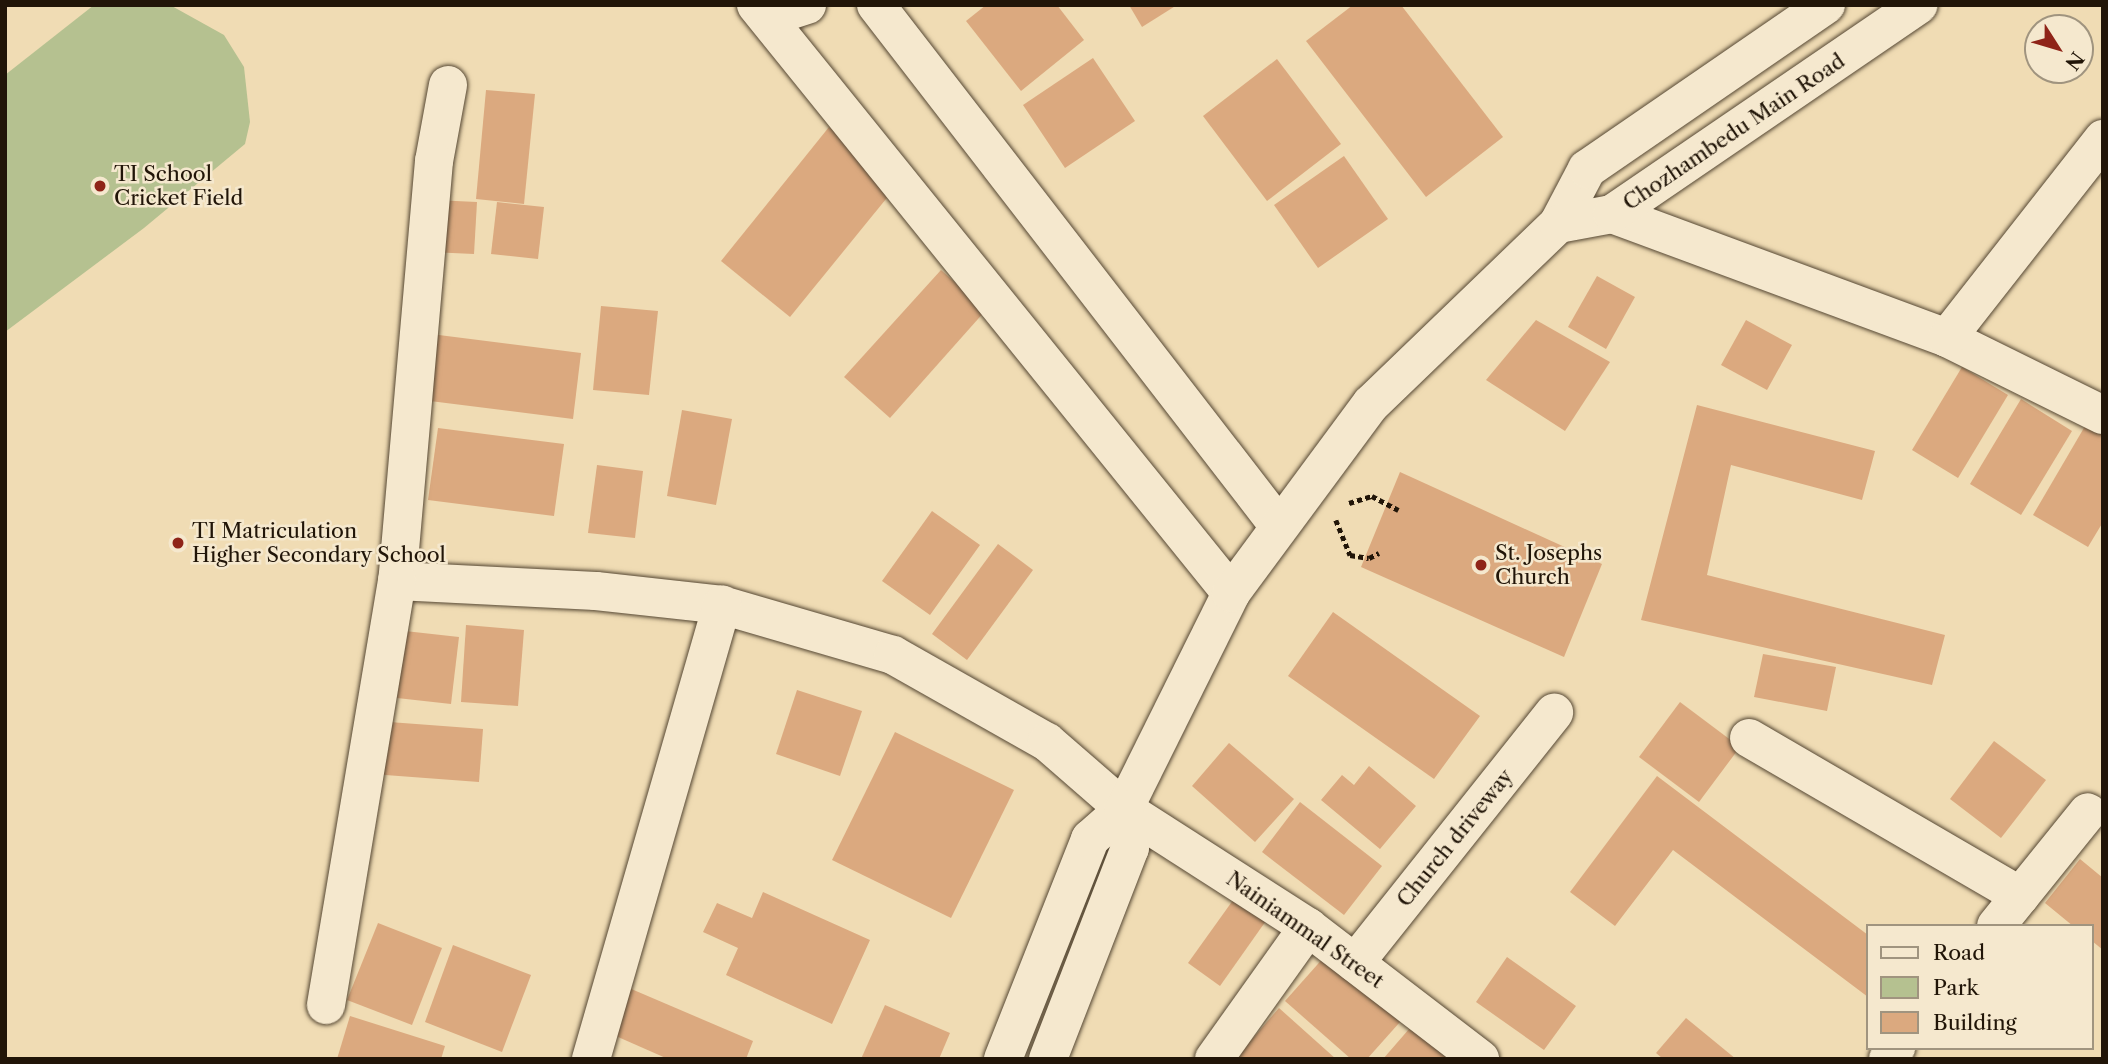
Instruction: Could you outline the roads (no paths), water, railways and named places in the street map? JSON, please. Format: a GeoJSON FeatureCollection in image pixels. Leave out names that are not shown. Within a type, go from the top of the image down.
{"type":"FeatureCollection","features":[{"type":"Feature","properties":{"kind":"street"},"geometry":{"type":"LineString","coordinates":[[763,11],[807,5]]}},
{"type":"Feature","properties":{"kind":"street"},"geometry":{"type":"LineString","coordinates":[[876,5],[1279,525]]}},
{"type":"Feature","properties":{"kind":"street"},"geometry":{"type":"LineString","coordinates":[[1003,1059],[1090,839],[1124,809],[1231,593],[1371,404],[1558,224],[1587,169],[1825,5]]}},
{"type":"Feature","properties":{"kind":"street","name":"Chozhambedu Main Road"},"geometry":{"type":"LineString","coordinates":[[1558,224],[1612,214],[1918,5]]}},
{"type":"Feature","properties":{"kind":"street"},"geometry":{"type":"LineString","coordinates":[[763,11],[1231,593]]}},
{"type":"Feature","properties":{"kind":"street"},"geometry":{"type":"LineString","coordinates":[[326,1005],[397,581],[434,161],[448,85]]}},
{"type":"Feature","properties":{"kind":"street"},"geometry":{"type":"LineString","coordinates":[[1947,338],[2103,139]]}},
{"type":"Feature","properties":{"kind":"street"},"geometry":{"type":"LineString","coordinates":[[1612,214],[1947,338],[2103,415]]}},
{"type":"Feature","properties":{"kind":"street","name":"Nainiammal Street"},"geometry":{"type":"LineString","coordinates":[[397,581],[596,591],[722,605],[893,655],[1047,742],[1124,809],[1307,927],[1480,1059]]}},
{"type":"Feature","properties":{"kind":"street"},"geometry":{"type":"LineString","coordinates":[[591,1059],[722,605]]}},
{"type":"Feature","properties":{"kind":"street","name":"Church driveway"},"geometry":{"type":"LineString","coordinates":[[1355,963],[1555,713]]}},
{"type":"Feature","properties":{"kind":"street"},"geometry":{"type":"LineString","coordinates":[[1749,738],[2020,896]]}},
{"type":"Feature","properties":{"kind":"street"},"geometry":{"type":"LineString","coordinates":[[1048,1059],[1130,848],[1124,809]]}},
{"type":"Feature","properties":{"kind":"street"},"geometry":{"type":"LineString","coordinates":[[1998,924],[2088,812]]}},
{"type":"Feature","properties":{"kind":"street"},"geometry":{"type":"LineString","coordinates":[[1214,1059],[1307,927]]}},
{"type":"Feature","properties":{"kind":"place","name":"TI School Cricket Field"},"geometry":{"type":"Point","coordinates":[100,186]}},
{"type":"Feature","properties":{"kind":"place","name":"TI Matriculation Higher Secondary School"},"geometry":{"type":"Point","coordinates":[178,543]}},
{"type":"Feature","properties":{"kind":"place","name":"St. Josephs Church"},"geometry":{"type":"Point","coordinates":[1481,565]}}]}
